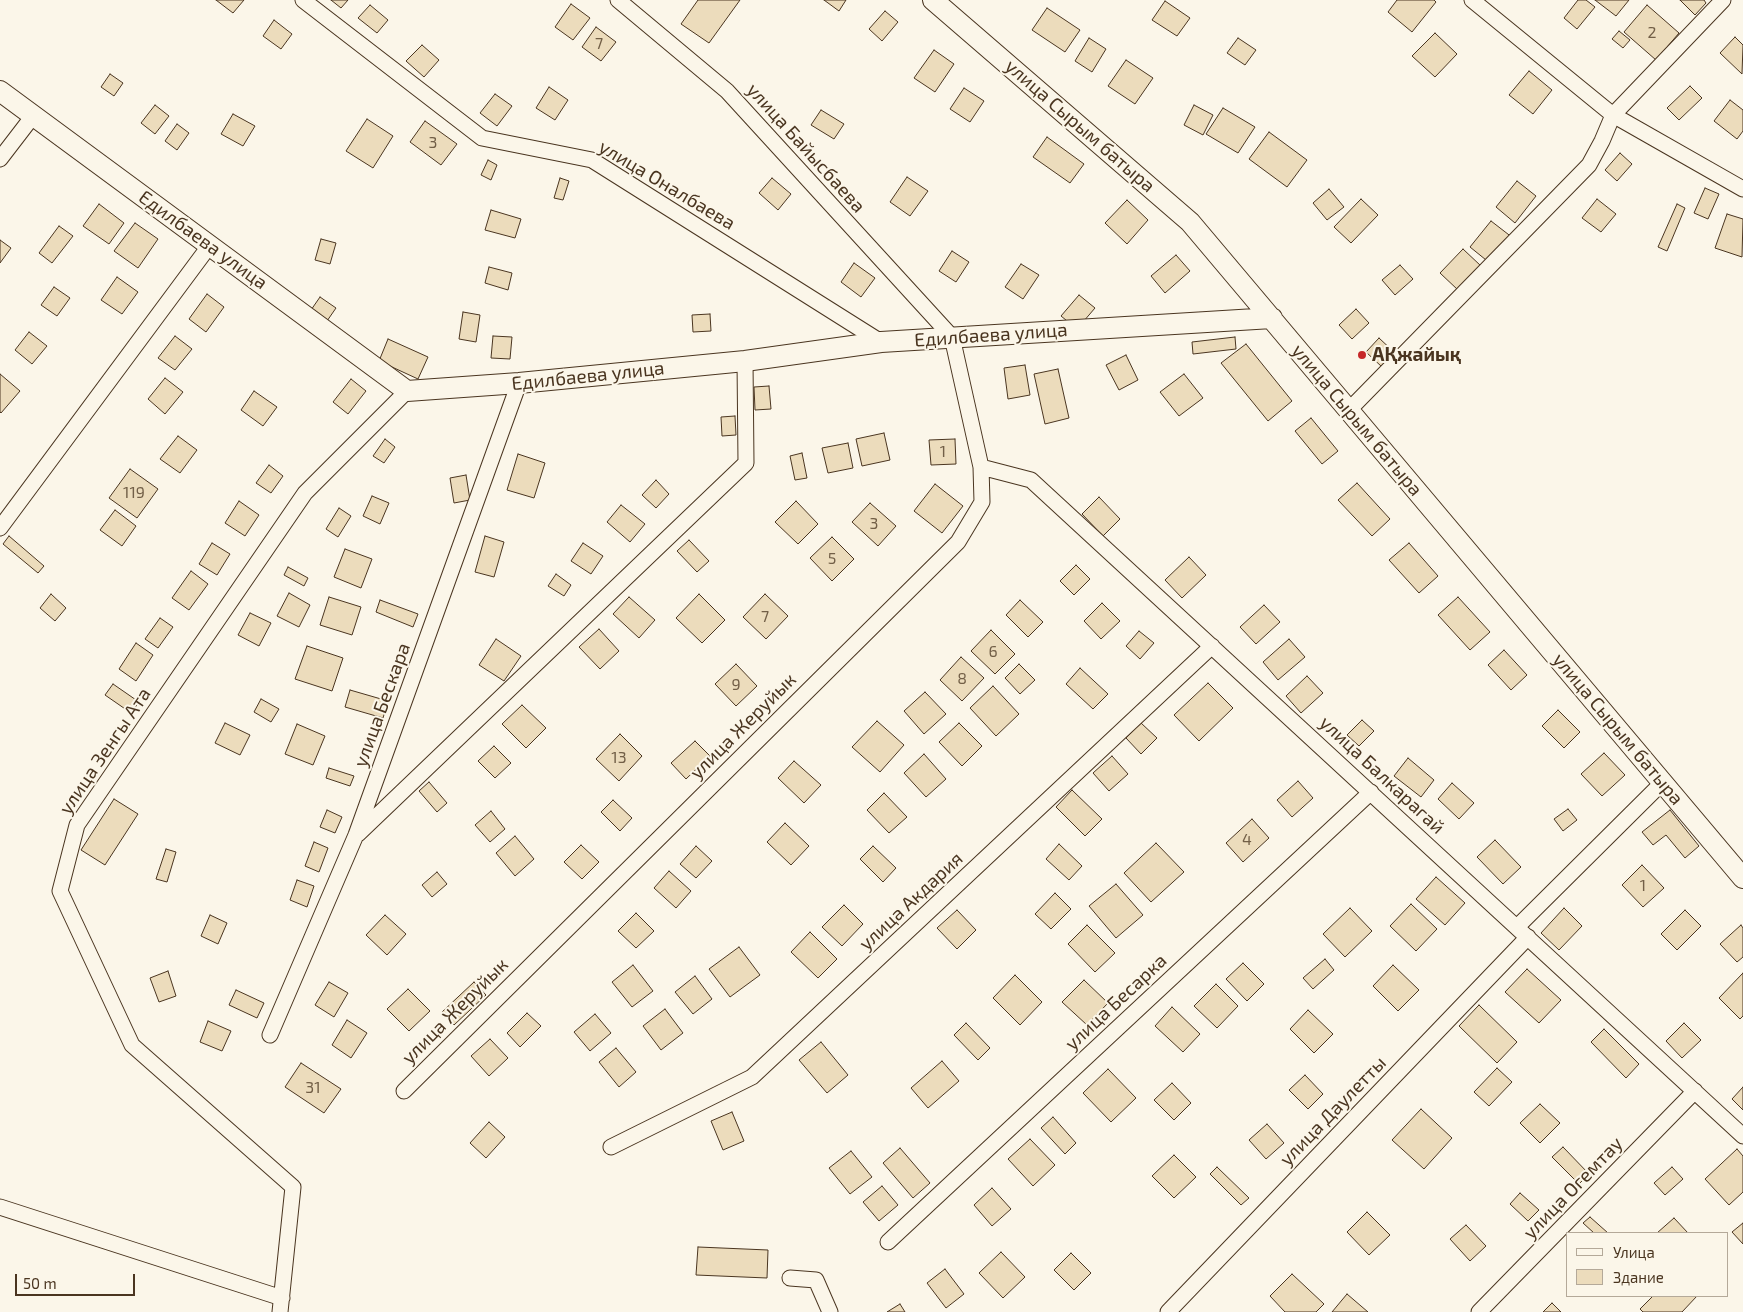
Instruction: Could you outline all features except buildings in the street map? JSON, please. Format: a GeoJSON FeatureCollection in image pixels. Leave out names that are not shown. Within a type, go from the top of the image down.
{"type":"FeatureCollection","features":[{"type":"Feature","properties":{"kind":"street","name":"улица Оналбаева"},"geometry":{"type":"LineString","coordinates":[[303,0],[482,138],[592,160],[881,342]]}},
{"type":"Feature","properties":{"kind":"street","name":"улица Байысбаева"},"geometry":{"type":"LineString","coordinates":[[618,0],[727,91],[952,337]]}},
{"type":"Feature","properties":{"kind":"street","name":"улица Сырым батыра"},"geometry":{"type":"LineString","coordinates":[[933,0],[1190,222],[1743,878]]}},
{"type":"Feature","properties":{"kind":"street"},"geometry":{"type":"LineString","coordinates":[[1472,0],[1613,115],[1743,189]]}},
{"type":"Feature","properties":{"kind":"street"},"geometry":{"type":"LineString","coordinates":[[1349,410],[1589,165],[1613,115],[1723,0]]}},
{"type":"Feature","properties":{"kind":"street","name":"Едилбаева улица"},"geometry":{"type":"LineString","coordinates":[[0,91],[407,391],[519,384],[745,361],[881,342],[1272,318]]}},
{"type":"Feature","properties":{"kind":"street"},"geometry":{"type":"LineString","coordinates":[[0,158],[33,116]]}},
{"type":"Feature","properties":{"kind":"street"},"geometry":{"type":"LineString","coordinates":[[0,528],[210,245]]}},
{"type":"Feature","properties":{"kind":"street","name":"улица Жеруйык"},"geometry":{"type":"LineString","coordinates":[[404,1091],[958,542],[982,502],[981,466],[952,337]]}},
{"type":"Feature","properties":{"kind":"street"},"geometry":{"type":"LineString","coordinates":[[356,835],[746,463],[745,361]]}},
{"type":"Feature","properties":{"kind":"street","name":"улица Бескара"},"geometry":{"type":"LineString","coordinates":[[270,1035],[356,835],[519,384]]}},
{"type":"Feature","properties":{"kind":"street","name":"улица Зенгы Ата"},"geometry":{"type":"LineString","coordinates":[[281,1305],[292,1187],[132,1045],[60,891],[77,825],[305,493],[407,391]]}},
{"type":"Feature","properties":{"kind":"street","name":"улица Балкарагай"},"geometry":{"type":"LineString","coordinates":[[981,466],[1031,480],[1743,1136]]}},
{"type":"Feature","properties":{"kind":"street","name":"улица Акдария"},"geometry":{"type":"LineString","coordinates":[[611,1147],[752,1077],[1212,646]]}},
{"type":"Feature","properties":{"kind":"street","name":"улица Даулетты"},"geometry":{"type":"LineString","coordinates":[[1168,1312],[1663,782]]}},
{"type":"Feature","properties":{"kind":"street","name":"улица Бесарка"},"geometry":{"type":"LineString","coordinates":[[888,1242],[1371,792]]}},
{"type":"Feature","properties":{"kind":"street","name":"улица Огемтау"},"geometry":{"type":"LineString","coordinates":[[1479,1312],[1695,1091]]}},
{"type":"Feature","properties":{"kind":"street"},"geometry":{"type":"LineString","coordinates":[[0,1207],[281,1305]]}},
{"type":"Feature","properties":{"kind":"street"},"geometry":{"type":"LineString","coordinates":[[790,1278],[816,1280],[830,1312]]}},
{"type":"Feature","properties":{"kind":"place","name":"АҚжайық"},"geometry":{"type":"Point","coordinates":[1362,355]}}]}
